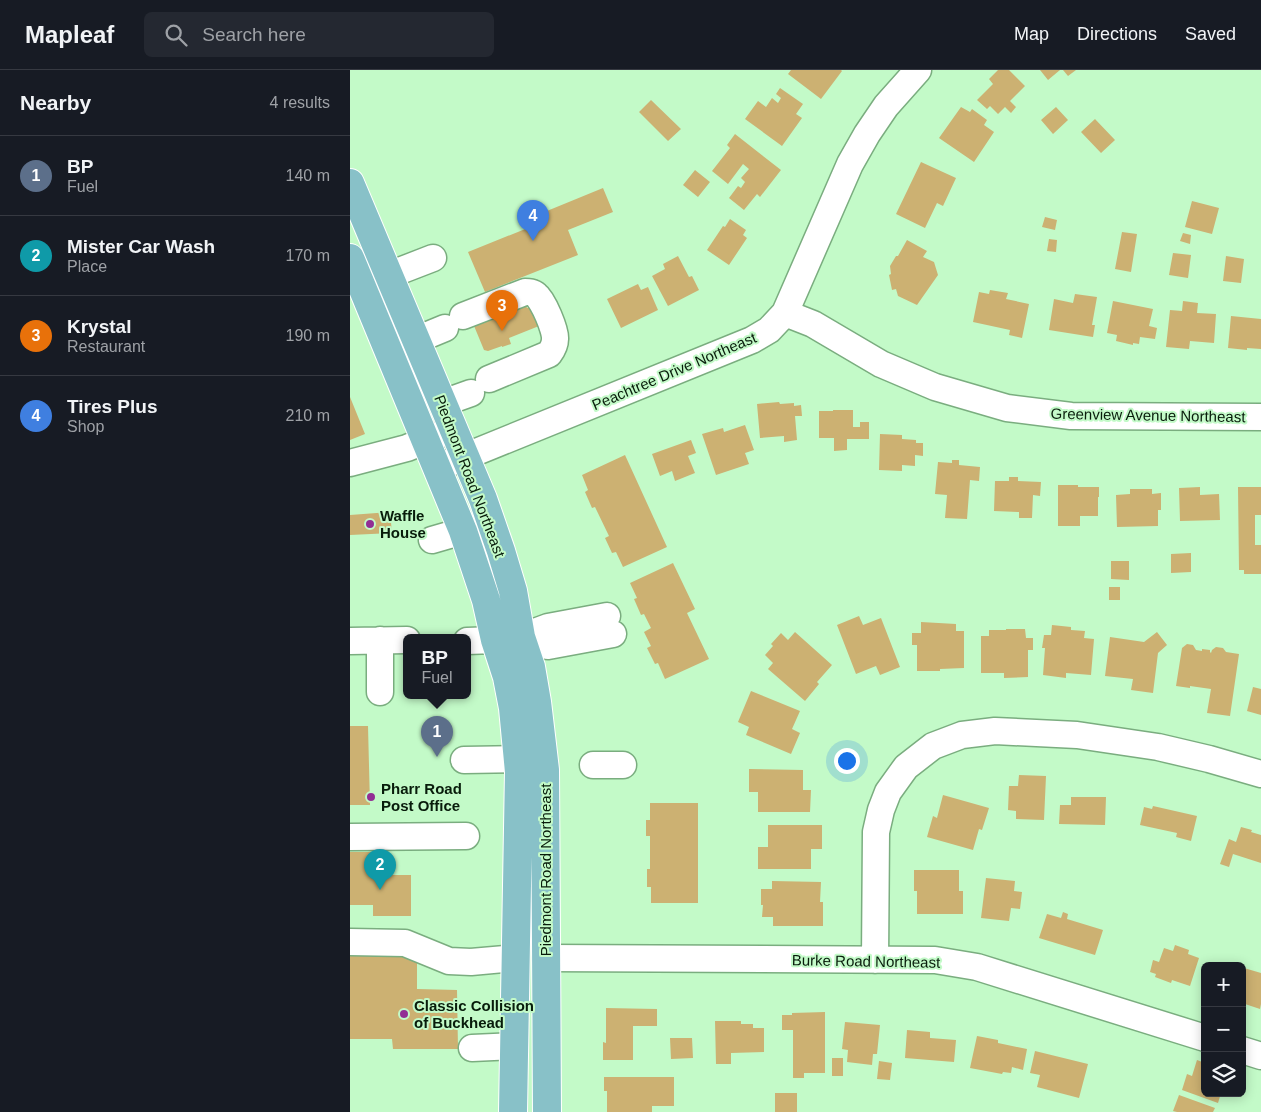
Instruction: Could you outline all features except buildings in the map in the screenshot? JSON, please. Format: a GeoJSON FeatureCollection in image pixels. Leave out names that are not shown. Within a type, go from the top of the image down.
{"type":"FeatureCollection","features":[{"type":"Feature","properties":{"kind":"main road","name":"Piedmont Road Northeast"},"geometry":{"type":"LineString","coordinates":[[350,182],[483,499],[513,591],[508,639],[507,677],[513,708],[519,772],[512,1112]]}},
{"type":"Feature","properties":{"kind":"main road","name":"Piedmont Road Northeast"},"geometry":{"type":"LineString","coordinates":[[350,258],[463,531],[486,600],[508,639],[532,673],[545,770],[547,1112]]}},
{"type":"Feature","properties":{"kind":"street","name":"Peachtree Drive Northeast"},"geometry":{"type":"LineString","coordinates":[[437,468],[752,340],[769,330],[785,313],[850,164],[867,134],[886,106],[918,70]]}},
{"type":"Feature","properties":{"kind":"street"},"geometry":{"type":"LineString","coordinates":[[389,275],[434,258]]}},
{"type":"Feature","properties":{"kind":"street"},"geometry":{"type":"LineString","coordinates":[[416,340],[525,292],[532,292],[537,295],[554,331],[555,340],[549,354],[443,404]]}},
{"type":"Feature","properties":{"kind":"street","name":"Greenview Avenue Northeast"},"geometry":{"type":"LineString","coordinates":[[785,313],[813,324],[881,364],[935,388],[1007,408],[1071,416],[1261,417]]}},
{"type":"Feature","properties":{"kind":"street"},"geometry":{"type":"LineString","coordinates":[[350,463],[407,448],[453,429]]}},
{"type":"Feature","properties":{"kind":"street"},"geometry":{"type":"LineString","coordinates":[[432,540],[463,531]]}},
{"type":"Feature","properties":{"kind":"street"},"geometry":{"type":"LineString","coordinates":[[471,641],[508,639],[548,627],[610,625]]}},
{"type":"Feature","properties":{"kind":"street"},"geometry":{"type":"LineString","coordinates":[[380,640],[380,692]]}},
{"type":"Feature","properties":{"kind":"street"},"geometry":{"type":"LineString","coordinates":[[350,641],[403,640]]}},
{"type":"Feature","properties":{"kind":"street"},"geometry":{"type":"LineString","coordinates":[[875,960],[876,832],[881,810],[888,792],[906,767],[933,746],[962,735],[996,731],[1077,735],[1158,747],[1261,774]]}},
{"type":"Feature","properties":{"kind":"street"},"geometry":{"type":"LineString","coordinates":[[464,760],[517,759]]}},
{"type":"Feature","properties":{"kind":"street"},"geometry":{"type":"LineString","coordinates":[[593,765],[623,765]]}},
{"type":"Feature","properties":{"kind":"street"},"geometry":{"type":"LineString","coordinates":[[350,837],[466,836]]}},
{"type":"Feature","properties":{"kind":"street"},"geometry":{"type":"LineString","coordinates":[[350,927],[385,929],[418,935],[471,962]]}},
{"type":"Feature","properties":{"kind":"street"},"geometry":{"type":"LineString","coordinates":[[350,942],[405,943],[449,961],[471,962],[515,958]]}},
{"type":"Feature","properties":{"kind":"street","name":"Burke Road Northeast"},"geometry":{"type":"LineString","coordinates":[[546,958],[935,960],[977,967],[1201,1037]]}},
{"type":"Feature","properties":{"kind":"street"},"geometry":{"type":"LineString","coordinates":[[472,1048],[514,1046]]}},
{"type":"Feature","properties":{"kind":"street"},"geometry":{"type":"LineString","coordinates":[[1246,1051],[1261,1056]]}},
{"type":"Feature","properties":{"kind":"place","name":"Tires Plus"},"geometry":{"type":"Point","coordinates":[533,241]}},
{"type":"Feature","properties":{"kind":"place","name":"Krystal"},"geometry":{"type":"Point","coordinates":[502,331]}},
{"type":"Feature","properties":{"kind":"place","name":"Waffle House"},"geometry":{"type":"Point","coordinates":[370,524]}},
{"type":"Feature","properties":{"kind":"place","name":"BP"},"geometry":{"type":"Point","coordinates":[437,757]}},
{"type":"Feature","properties":{"kind":"place","name":"Pharr Road Post Office"},"geometry":{"type":"Point","coordinates":[371,797]}},
{"type":"Feature","properties":{"kind":"place","name":"Mister Car Wash"},"geometry":{"type":"Point","coordinates":[380,890]}},
{"type":"Feature","properties":{"kind":"place","name":"Classic Collision of Buckhead"},"geometry":{"type":"Point","coordinates":[404,1014]}}]}
